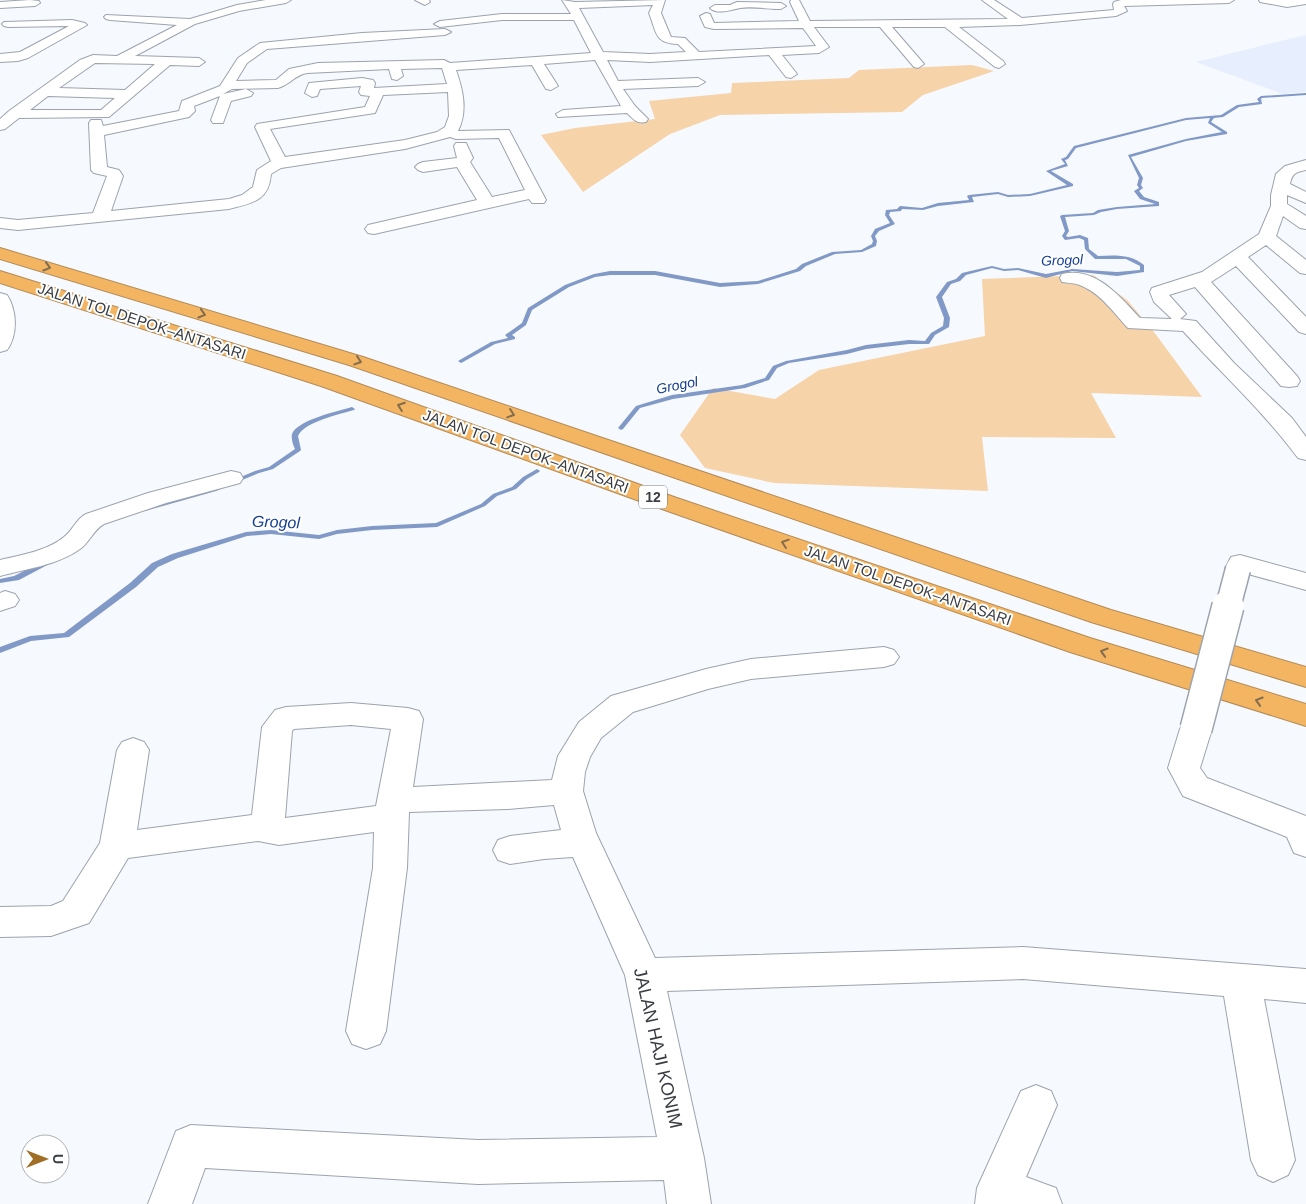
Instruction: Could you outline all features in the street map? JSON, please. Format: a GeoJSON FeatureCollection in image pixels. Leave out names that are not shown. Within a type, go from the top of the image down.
{"type":"FeatureCollection","features":[{"type":"Feature","properties":{"kind":"highway","name":"JALAN TOL DEPOK–ANTASARI"},"geometry":{"type":"LineString","coordinates":[[0,253],[356,361],[1101,616],[1306,677]]}},
{"type":"Feature","properties":{"kind":"highway","name":"JALAN TOL DEPOK–ANTASARI"},"geometry":{"type":"LineString","coordinates":[[0,277],[329,380],[666,502],[1080,645],[1306,715]]}},
{"type":"Feature","properties":{"kind":"street"},"geometry":{"type":"LineString","coordinates":[[222,0],[249,17]]}},
{"type":"Feature","properties":{"kind":"street"},"geometry":{"type":"LineString","coordinates":[[987,0],[1020,22]]}},
{"type":"Feature","properties":{"kind":"street"},"geometry":{"type":"LineString","coordinates":[[228,85],[282,83],[291,74],[310,70],[395,71],[443,58],[536,60],[599,56],[650,58],[773,52],[824,47],[806,24],[795,4],[737,5],[732,8],[710,12],[709,25],[714,26],[806,24],[882,23],[948,24],[1020,22],[1116,13],[1121,11],[1116,2],[1229,0]]}},
{"type":"Feature","properties":{"kind":"street"},"geometry":{"type":"LineString","coordinates":[[1264,0],[1282,4],[1303,2]]}},
{"type":"Feature","properties":{"kind":"street"},"geometry":{"type":"LineString","coordinates":[[641,119],[630,109],[614,85],[570,2],[660,1],[655,13],[666,40],[681,41],[696,56]]}},
{"type":"Feature","properties":{"kind":"street"},"geometry":{"type":"LineString","coordinates":[[0,5],[36,2]]}},
{"type":"Feature","properties":{"kind":"street"},"geometry":{"type":"LineString","coordinates":[[26,12],[36,2]]}},
{"type":"Feature","properties":{"kind":"street"},"geometry":{"type":"LineString","coordinates":[[121,59],[165,34],[191,22],[236,8],[275,3]]}},
{"type":"Feature","properties":{"kind":"street"},"geometry":{"type":"LineString","coordinates":[[97,133],[184,114],[188,111],[187,104],[225,89],[242,61],[264,46],[330,37],[412,34],[441,26],[502,17],[578,17]]}},
{"type":"Feature","properties":{"kind":"street"},"geometry":{"type":"LineString","coordinates":[[110,18],[191,22]]}},
{"type":"Feature","properties":{"kind":"street"},"geometry":{"type":"LineString","coordinates":[[882,23],[918,64]]}},
{"type":"Feature","properties":{"kind":"street"},"geometry":{"type":"LineString","coordinates":[[0,58],[24,55],[81,26],[8,24]]}},
{"type":"Feature","properties":{"kind":"street"},"geometry":{"type":"LineString","coordinates":[[0,34],[36,34],[54,24]]}},
{"type":"Feature","properties":{"kind":"street"},"geometry":{"type":"LineString","coordinates":[[948,24],[999,64]]}},
{"type":"Feature","properties":{"kind":"street"},"geometry":{"type":"LineString","coordinates":[[441,26],[443,58],[453,88],[457,113],[456,137],[465,158],[462,162]]}},
{"type":"Feature","properties":{"kind":"street"},"geometry":{"type":"LineString","coordinates":[[143,32],[165,34]]}},
{"type":"Feature","properties":{"kind":"street"},"geometry":{"type":"LineString","coordinates":[[310,70],[330,37]]}},
{"type":"Feature","properties":{"kind":"street"},"geometry":{"type":"LineString","coordinates":[[128,45],[176,44]]}},
{"type":"Feature","properties":{"kind":"street"},"geometry":{"type":"LineString","coordinates":[[773,52],[791,74]]}},
{"type":"Feature","properties":{"kind":"street"},"geometry":{"type":"LineString","coordinates":[[0,126],[67,75],[93,59],[200,62]]}},
{"type":"Feature","properties":{"kind":"street"},"geometry":{"type":"LineString","coordinates":[[536,60],[551,86]]}},
{"type":"Feature","properties":{"kind":"street"},"geometry":{"type":"LineString","coordinates":[[14,114],[104,114],[167,61]]}},
{"type":"Feature","properties":{"kind":"street"},"geometry":{"type":"LineString","coordinates":[[67,75],[86,75]]}},
{"type":"Feature","properties":{"kind":"street"},"geometry":{"type":"LineString","coordinates":[[132,76],[150,76]]}},
{"type":"Feature","properties":{"kind":"street"},"geometry":{"type":"LineString","coordinates":[[312,93],[314,86],[366,82],[368,83],[366,92],[453,88]]}},
{"type":"Feature","properties":{"kind":"street"},"geometry":{"type":"LineString","coordinates":[[614,85],[698,82]]}},
{"type":"Feature","properties":{"kind":"street"},"geometry":{"type":"LineString","coordinates":[[218,120],[225,98],[248,92],[254,84]]}},
{"type":"Feature","properties":{"kind":"street"},"geometry":{"type":"LineString","coordinates":[[44,92],[130,94]]}},
{"type":"Feature","properties":{"kind":"street"},"geometry":{"type":"LineString","coordinates":[[280,163],[262,127],[370,110],[378,92]]}},
{"type":"Feature","properties":{"kind":"street"},"geometry":{"type":"LineString","coordinates":[[563,114],[630,109]]}},
{"type":"Feature","properties":{"kind":"street"},"geometry":{"type":"LineString","coordinates":[[0,222],[18,225],[217,206],[238,202],[254,195],[263,183],[263,173],[267,168],[280,163],[423,141],[445,135],[456,137],[502,132],[536,196],[487,203],[374,229]]}},
{"type":"Feature","properties":{"kind":"street"},"geometry":{"type":"LineString","coordinates":[[97,133],[151,136]]}},
{"type":"Feature","properties":{"kind":"street"},"geometry":{"type":"LineString","coordinates":[[97,133],[99,170],[113,173],[115,176],[100,217]]}},
{"type":"Feature","properties":{"kind":"street"},"geometry":{"type":"LineString","coordinates":[[462,162],[487,203]]}},
{"type":"Feature","properties":{"kind":"street"},"geometry":{"type":"LineString","coordinates":[[424,167],[462,162]]}},
{"type":"Feature","properties":{"kind":"street"},"geometry":{"type":"LineString","coordinates":[[1176,314],[1159,292],[1199,280],[1222,268],[1267,237],[1279,206],[1279,195],[1284,174],[1290,169],[1306,164]]}},
{"type":"Feature","properties":{"kind":"street"},"geometry":{"type":"LineString","coordinates":[[1282,186],[1306,198]]}},
{"type":"Feature","properties":{"kind":"street"},"geometry":{"type":"LineString","coordinates":[[1279,206],[1306,224]]}},
{"type":"Feature","properties":{"kind":"street"},"geometry":{"type":"LineString","coordinates":[[1267,237],[1306,269]]}},
{"type":"Feature","properties":{"kind":"street"},"geometry":{"type":"LineString","coordinates":[[1237,256],[1306,328]]}},
{"type":"Feature","properties":{"kind":"street"},"geometry":{"type":"LineString","coordinates":[[1069,278],[1092,281],[1135,324],[1189,325],[1298,432],[1306,453]]}},
{"type":"Feature","properties":{"kind":"street"},"geometry":{"type":"LineString","coordinates":[[1199,280],[1289,381]]}},
{"type":"Feature","properties":{"kind":"street"},"geometry":{"type":"LineString","coordinates":[[0,299],[6,316],[0,346]]}},
{"type":"Feature","properties":{"kind":"street"},"geometry":{"type":"LineString","coordinates":[[0,568],[68,546],[78,538],[87,523],[95,519],[157,498],[231,478]]}},
{"type":"Feature","properties":{"kind":"street"},"geometry":{"type":"LineString","coordinates":[[1306,582],[1240,563],[1184,768],[1195,787],[1300,828],[1306,843]]}},
{"type":"Feature","properties":{"kind":"street"},"geometry":{"type":"LineString","coordinates":[[366,1031],[390,868],[393,808],[408,719],[351,714],[286,718],[276,731],[266,827],[268,832],[279,832],[393,808],[567,791],[569,772],[574,756],[590,730],[622,704],[706,679],[751,669],[884,657]]}},
{"type":"Feature","properties":{"kind":"street"},"geometry":{"type":"LineString","coordinates":[[0,922],[51,921],[76,912],[117,846],[133,750]]}},
{"type":"Feature","properties":{"kind":"street","name":"JALAN HAJI KONIM"},"geometry":{"type":"LineString","coordinates":[[567,791],[573,817],[644,975],[684,1158],[689,1204]]}},
{"type":"Feature","properties":{"kind":"street"},"geometry":{"type":"LineString","coordinates":[[117,846],[266,827]]}},
{"type":"Feature","properties":{"kind":"street"},"geometry":{"type":"LineString","coordinates":[[510,850],[585,842]]}},
{"type":"Feature","properties":{"kind":"street"},"geometry":{"type":"LineString","coordinates":[[644,975],[1023,963],[1306,986]]}},
{"type":"Feature","properties":{"kind":"street"},"geometry":{"type":"LineString","coordinates":[[1241,981],[1273,1160]]}},
{"type":"Feature","properties":{"kind":"street"},"geometry":{"type":"LineString","coordinates":[[1036,1105],[998,1196],[1040,1204]]}},
{"type":"Feature","properties":{"kind":"street"},"geometry":{"type":"LineString","coordinates":[[170,1204],[191,1146],[478,1162],[684,1158]]}},
{"type":"Feature","properties":{"kind":"shaded area"},"geometry":{"type":"Polygon","coordinates":[[[1306,35],[1306,92],[1283,94],[1196,62],[1306,35]]]}},
{"type":"Feature","properties":{"kind":"shaded area"},"geometry":{"type":"Polygon","coordinates":[[[972,65],[994,71],[923,95],[902,112],[720,115],[670,134],[583,192],[541,135],[575,128],[655,119],[649,101],[731,93],[732,83],[849,78],[859,70],[972,65]]]}},
{"type":"Feature","properties":{"kind":"shaded area"},"geometry":{"type":"Polygon","coordinates":[[[1093,275],[1127,300],[1154,332],[1202,397],[1091,393],[1116,438],[982,437],[988,491],[774,483],[705,468],[680,435],[713,388],[775,399],[819,370],[985,336],[982,279],[1093,275]]]}},
{"type":"Feature","properties":{"kind":"waterway","name":"Grogol"},"geometry":{"type":"LineString","coordinates":[[461,361],[493,343],[513,338],[508,335],[524,324],[530,309],[567,286],[594,276],[610,273],[655,273],[720,285],[758,282],[798,270],[804,265],[834,253],[862,251],[874,245],[873,236],[877,230],[893,224],[887,215],[888,211],[899,210],[900,207],[923,209],[938,204],[972,201],[969,196],[998,193],[1008,196],[1030,195],[1071,185],[1048,171],[1067,165],[1063,159],[1067,158],[1075,147],[1186,119],[1222,116],[1238,106],[1261,103],[1259,99],[1261,97],[1306,94]]}},
{"type":"Feature","properties":{"kind":"waterway","name":"Grogol"},"geometry":{"type":"LineString","coordinates":[[621,428],[638,407],[672,397],[743,387],[767,379],[775,367],[788,362],[866,347],[909,342],[927,343],[933,334],[946,327],[947,318],[939,297],[949,283],[958,280],[964,274],[992,267],[1004,270],[1018,269],[1046,276],[1072,270],[1117,274],[1142,271],[1142,265],[1131,259],[1120,257],[1097,258],[1087,249],[1086,239],[1080,236],[1067,239],[1064,236],[1067,231],[1062,216],[1094,214],[1117,208],[1157,205],[1157,203],[1142,198],[1136,191],[1141,188],[1139,185],[1141,178],[1129,156],[1186,140],[1226,133],[1209,122],[1213,117]]}},
{"type":"Feature","properties":{"kind":"waterway","name":"Grogol"},"geometry":{"type":"LineString","coordinates":[[145,509],[214,490],[271,468],[298,450],[295,436],[300,428],[322,418],[352,409]]}},
{"type":"Feature","properties":{"kind":"waterway","name":"Grogol"},"geometry":{"type":"LineString","coordinates":[[0,650],[30,639],[66,635],[133,585],[155,565],[175,556],[246,534],[271,532],[319,537],[337,532],[372,528],[437,525],[483,505],[495,495],[514,488],[525,478],[537,471]]}},
{"type":"Feature","properties":{"kind":"waterway","name":"Grogol"},"geometry":{"type":"LineString","coordinates":[[0,581],[16,578],[49,562]]}}]}
